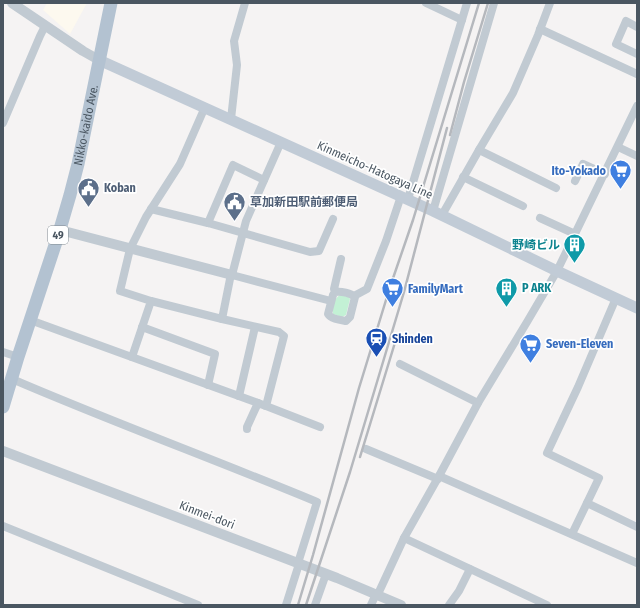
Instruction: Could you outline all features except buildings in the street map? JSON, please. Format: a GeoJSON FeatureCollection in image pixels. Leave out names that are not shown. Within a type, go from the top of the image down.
{"type":"FeatureCollection","features":[{"type":"Feature","properties":{"kind":"main road","name":"Nikko-kaido Ave."},"geometry":{"type":"LineString","coordinates":[[3,407],[70,195],[78,164],[111,3]]}},
{"type":"Feature","properties":{"kind":"main road","name":"Kinmeicho-Hatogaya Line"},"geometry":{"type":"LineString","coordinates":[[99,60],[438,213],[637,308]]}},
{"type":"Feature","properties":{"kind":"street"},"geometry":{"type":"LineString","coordinates":[[12,3],[83,51],[99,60]]}},
{"type":"Feature","properties":{"kind":"street"},"geometry":{"type":"LineString","coordinates":[[231,119],[237,65],[234,41],[246,3]]}},
{"type":"Feature","properties":{"kind":"street"},"geometry":{"type":"LineString","coordinates":[[354,296],[367,289],[405,198],[467,3]]}},
{"type":"Feature","properties":{"kind":"street"},"geometry":{"type":"LineString","coordinates":[[438,213],[494,3]]}},
{"type":"Feature","properties":{"kind":"street"},"geometry":{"type":"LineString","coordinates":[[438,213],[463,178],[513,93],[550,3]]}},
{"type":"Feature","properties":{"kind":"street"},"geometry":{"type":"LineString","coordinates":[[430,4],[462,20]]}},
{"type":"Feature","properties":{"kind":"street"},"geometry":{"type":"LineString","coordinates":[[637,27],[626,22],[616,44],[637,54]]}},
{"type":"Feature","properties":{"kind":"street"},"geometry":{"type":"LineString","coordinates":[[3,123],[45,26]]}},
{"type":"Feature","properties":{"kind":"street"},"geometry":{"type":"LineString","coordinates":[[540,30],[637,74]]}},
{"type":"Feature","properties":{"kind":"street"},"geometry":{"type":"LineString","coordinates":[[371,605],[404,538],[478,403],[557,270],[637,106]]}},
{"type":"Feature","properties":{"kind":"street"},"geometry":{"type":"LineString","coordinates":[[204,107],[180,164],[146,217],[130,249],[120,291],[151,301],[279,332],[284,336],[266,406]]}},
{"type":"Feature","properties":{"kind":"street"},"geometry":{"type":"LineString","coordinates":[[222,319],[231,275],[246,221],[281,142]]}},
{"type":"Feature","properties":{"kind":"street"},"geometry":{"type":"LineString","coordinates":[[618,147],[637,156]]}},
{"type":"Feature","properties":{"kind":"street"},"geometry":{"type":"LineString","coordinates":[[479,150],[556,188]]}},
{"type":"Feature","properties":{"kind":"street"},"geometry":{"type":"LineString","coordinates":[[575,181],[583,164],[605,174]]}},
{"type":"Feature","properties":{"kind":"street"},"geometry":{"type":"LineString","coordinates":[[208,223],[233,165],[264,180]]}},
{"type":"Feature","properties":{"kind":"street"},"geometry":{"type":"LineString","coordinates":[[463,178],[523,206]]}},
{"type":"Feature","properties":{"kind":"street"},"geometry":{"type":"LineString","coordinates":[[151,209],[208,223],[310,252],[319,251],[333,219]]}},
{"type":"Feature","properties":{"kind":"street"},"geometry":{"type":"LineString","coordinates":[[540,218],[575,234]]}},
{"type":"Feature","properties":{"kind":"street"},"geometry":{"type":"LineString","coordinates":[[60,230],[331,301]]}},
{"type":"Feature","properties":{"kind":"street"},"geometry":{"type":"LineString","coordinates":[[341,259],[334,289],[335,292],[328,312],[329,316],[343,321],[347,320],[350,317],[355,299],[354,296]]}},
{"type":"Feature","properties":{"kind":"street"},"geometry":{"type":"LineString","coordinates":[[335,292],[339,291],[354,296]]}},
{"type":"Feature","properties":{"kind":"street"},"geometry":{"type":"LineString","coordinates":[[572,534],[599,478],[546,453],[578,386],[616,298]]}},
{"type":"Feature","properties":{"kind":"street"},"geometry":{"type":"LineString","coordinates":[[132,357],[151,301]]}},
{"type":"Feature","properties":{"kind":"street"},"geometry":{"type":"LineString","coordinates":[[30,320],[320,427]]}},
{"type":"Feature","properties":{"kind":"street"},"geometry":{"type":"LineString","coordinates":[[239,396],[255,327]]}},
{"type":"Feature","properties":{"kind":"street"},"geometry":{"type":"LineString","coordinates":[[142,328],[214,354],[208,385]]}},
{"type":"Feature","properties":{"kind":"street"},"geometry":{"type":"LineString","coordinates":[[3,352],[18,357]]}},
{"type":"Feature","properties":{"kind":"street"},"geometry":{"type":"LineString","coordinates":[[400,364],[478,403]]}},
{"type":"Feature","properties":{"kind":"street"},"geometry":{"type":"LineString","coordinates":[[12,379],[110,420],[230,466],[317,502],[286,605]]}},
{"type":"Feature","properties":{"kind":"street"},"geometry":{"type":"LineString","coordinates":[[247,429],[258,403]]}},
{"type":"Feature","properties":{"kind":"street"},"geometry":{"type":"LineString","coordinates":[[366,449],[438,477],[637,563]]}},
{"type":"Feature","properties":{"kind":"street","name":"Kinmei-dori"},"geometry":{"type":"LineString","coordinates":[[3,451],[299,563],[401,605]]}},
{"type":"Feature","properties":{"kind":"street"},"geometry":{"type":"LineString","coordinates":[[587,503],[637,527]]}},
{"type":"Feature","properties":{"kind":"street"},"geometry":{"type":"LineString","coordinates":[[3,526],[198,605]]}},
{"type":"Feature","properties":{"kind":"street"},"geometry":{"type":"LineString","coordinates":[[404,538],[547,605]]}},
{"type":"Feature","properties":{"kind":"street"},"geometry":{"type":"LineString","coordinates":[[449,605],[459,591],[470,569]]}},
{"type":"Feature","properties":{"kind":"street"},"geometry":{"type":"LineString","coordinates":[[315,605],[326,574]]}},
{"type":"Feature","properties":{"kind":"shaded area"},"geometry":{"type":"Polygon","coordinates":[[[47,3],[87,3],[70,34],[43,10],[47,3]]]}},
{"type":"Feature","properties":{"kind":"green space"},"geometry":{"type":"Polygon","coordinates":[[[340,295],[349,297],[350,299],[346,315],[342,317],[333,314],[333,306],[340,295]]]}},
{"type":"Feature","properties":{"kind":"railway"},"geometry":{"type":"LineString","coordinates":[[298,605],[359,388],[390,287],[413,220],[479,3]]}},
{"type":"Feature","properties":{"kind":"railway"},"geometry":{"type":"LineString","coordinates":[[450,135],[464,82],[488,3]]}},
{"type":"Feature","properties":{"kind":"railway"},"geometry":{"type":"LineString","coordinates":[[306,605],[350,472],[404,292],[447,128]]}},
{"type":"Feature","properties":{"kind":"railway"},"geometry":{"type":"LineString","coordinates":[[360,457],[397,336]]}},
{"type":"Feature","properties":{"kind":"place","name":"Ito-Yokado"},"geometry":{"type":"Point","coordinates":[621,190]}},
{"type":"Feature","properties":{"kind":"place","name":"Koban"},"geometry":{"type":"Point","coordinates":[89,208]}},
{"type":"Feature","properties":{"kind":"place","name":"草加新田駅前郵便局"},"geometry":{"type":"Point","coordinates":[234,222]}},
{"type":"Feature","properties":{"kind":"place","name":"野崎ビル"},"geometry":{"type":"Point","coordinates":[575,264]}},
{"type":"Feature","properties":{"kind":"place","name":"FamilyMart"},"geometry":{"type":"Point","coordinates":[392,308]}},
{"type":"Feature","properties":{"kind":"place","name":"P ARK"},"geometry":{"type":"Point","coordinates":[507,308]}},
{"type":"Feature","properties":{"kind":"place","name":"Shinden"},"geometry":{"type":"Point","coordinates":[376,358]}},
{"type":"Feature","properties":{"kind":"place","name":"Seven-Eleven"},"geometry":{"type":"Point","coordinates":[530,364]}}]}
